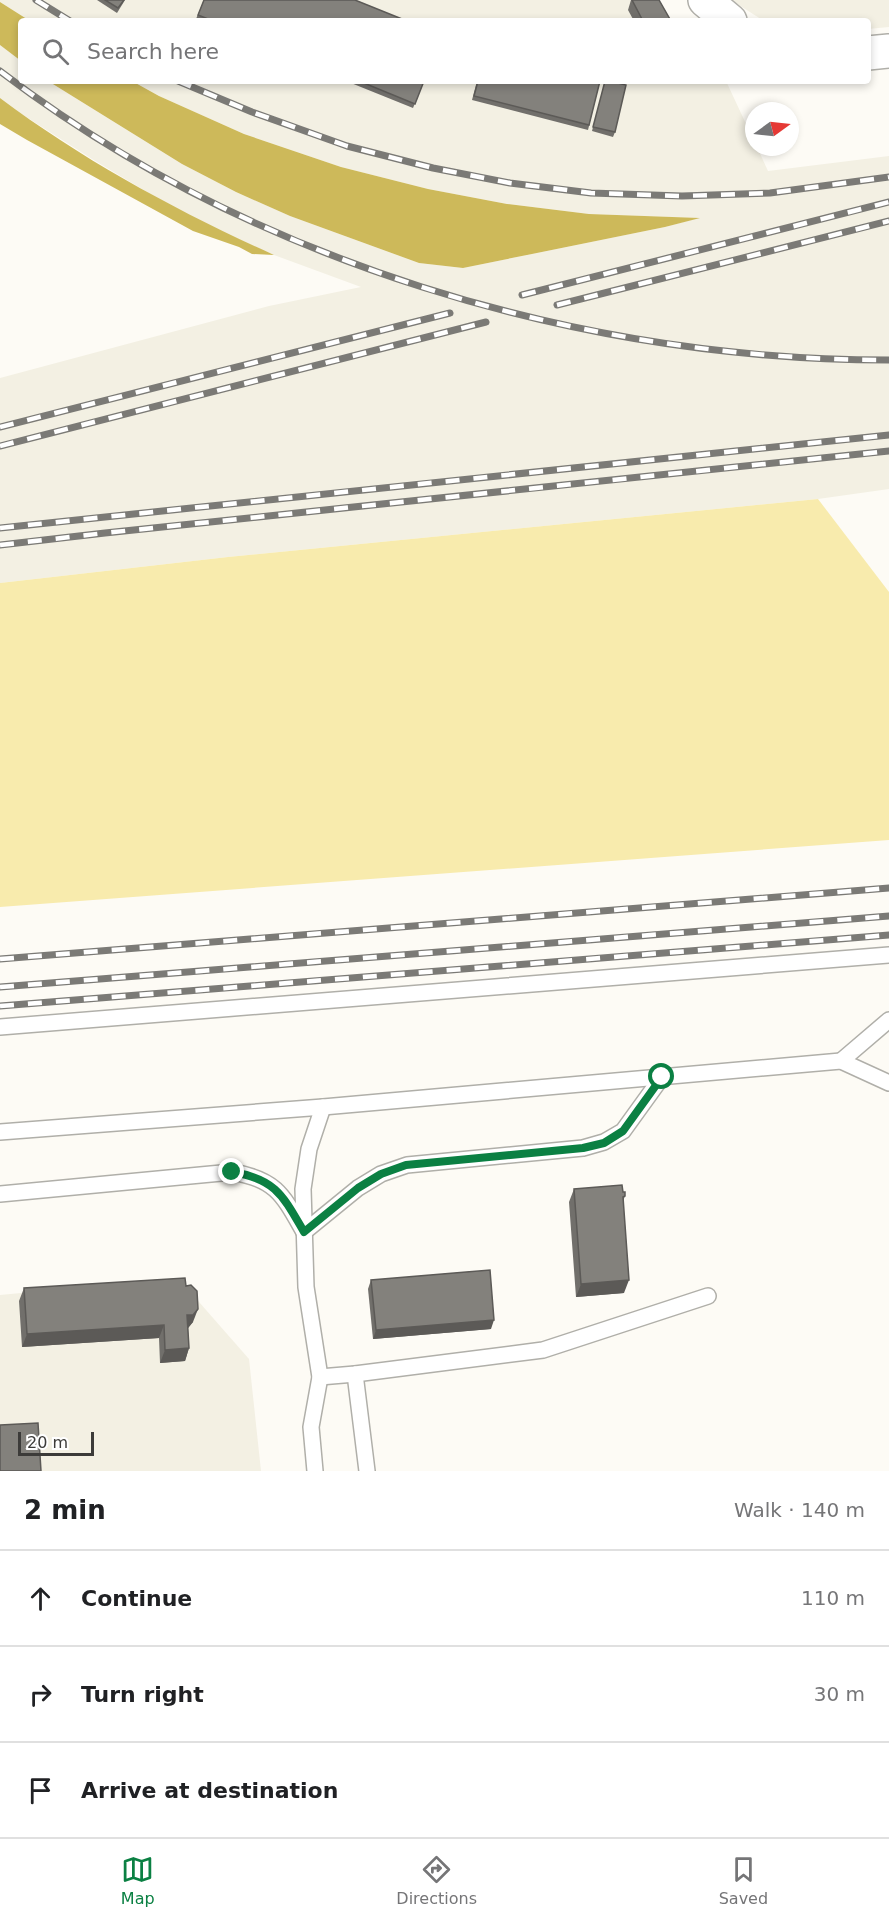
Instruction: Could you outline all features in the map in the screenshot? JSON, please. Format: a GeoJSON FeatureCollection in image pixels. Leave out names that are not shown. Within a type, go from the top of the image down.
{"type":"FeatureCollection","features":[{"type":"Feature","properties":{"kind":"street"},"geometry":{"type":"LineString","coordinates":[[705,0],[726,18]]}},
{"type":"Feature","properties":{"kind":"street"},"geometry":{"type":"LineString","coordinates":[[871,53],[889,51]]}},
{"type":"Feature","properties":{"kind":"lane"},"geometry":{"type":"LineString","coordinates":[[0,1028],[889,955]]}},
{"type":"Feature","properties":{"kind":"lane"},"geometry":{"type":"LineString","coordinates":[[841,1061],[889,1020]]}},
{"type":"Feature","properties":{"kind":"lane"},"geometry":{"type":"LineString","coordinates":[[0,1132],[323,1107],[841,1061],[889,1083]]}},
{"type":"Feature","properties":{"kind":"lane"},"geometry":{"type":"LineString","coordinates":[[304,1232],[358,1188],[381,1174],[406,1165],[583,1148],[604,1143],[623,1131],[662,1077]]}},
{"type":"Feature","properties":{"kind":"lane"},"geometry":{"type":"LineString","coordinates":[[315,1471],[311,1427],[320,1377],[306,1287],[303,1189],[309,1149],[323,1107]]}},
{"type":"Feature","properties":{"kind":"lane"},"geometry":{"type":"LineString","coordinates":[[0,1194],[232,1172],[251,1175],[271,1184],[286,1200],[304,1232]]}},
{"type":"Feature","properties":{"kind":"lane"},"geometry":{"type":"LineString","coordinates":[[320,1377],[543,1350],[708,1296]]}},
{"type":"Feature","properties":{"kind":"lane"},"geometry":{"type":"LineString","coordinates":[[355,1374],[367,1471]]}},
{"type":"Feature","properties":{"kind":"shaded area"},"geometry":{"type":"Polygon","coordinates":[[[0,0],[649,0],[661,18],[25,18],[0,0]]]}},
{"type":"Feature","properties":{"kind":"shaded area"},"geometry":{"type":"Polygon","coordinates":[[[731,0],[889,0],[889,27],[871,29],[871,18],[759,18],[731,0]]]}},
{"type":"Feature","properties":{"kind":"shaded area"},"geometry":{"type":"Polygon","coordinates":[[[0,2],[25,18],[18,18],[18,59],[0,45],[0,2]]]}},
{"type":"Feature","properties":{"kind":"shaded area"},"geometry":{"type":"Polygon","coordinates":[[[0,45],[18,59],[18,84],[53,84],[182,164],[236,192],[290,216],[419,263],[463,268],[665,227],[698,218],[589,214],[507,204],[428,189],[341,167],[244,134],[137,84],[727,84],[745,122],[745,156],[761,156],[768,171],[889,156],[889,489],[818,499],[228,557],[0,583],[0,378],[269,306],[361,287],[274,255],[218,230],[162,201],[20,113],[0,98],[0,45]]]}},
{"type":"Feature","properties":{"kind":"shaded area"},"geometry":{"type":"Polygon","coordinates":[[[53,84],[137,84],[244,134],[341,167],[428,189],[507,204],[589,214],[700,218],[463,268],[419,263],[290,216],[236,192],[182,164],[53,84]]]}},
{"type":"Feature","properties":{"kind":"shaded area"},"geometry":{"type":"Polygon","coordinates":[[[0,98],[65,143],[133,184],[274,255],[252,254],[239,247],[193,231],[27,140],[0,124],[0,98]]]}},
{"type":"Feature","properties":{"kind":"shaded area"},"geometry":{"type":"Polygon","coordinates":[[[818,499],[889,592],[889,840],[0,907],[0,583],[228,557],[818,499]]]}},
{"type":"Feature","properties":{"kind":"shaded area"},"geometry":{"type":"Polygon","coordinates":[[[178,1278],[249,1359],[261,1471],[0,1471],[0,1295],[178,1278]]]}},
{"type":"Feature","properties":{"kind":"building"},"geometry":{"type":"Polygon","coordinates":[[[105,0],[124,0],[118,8],[105,0]]]}},
{"type":"Feature","properties":{"kind":"building"},"geometry":{"type":"Polygon","coordinates":[[[204,0],[355,0],[400,18],[206,18],[198,15],[204,0]]]}},
{"type":"Feature","properties":{"kind":"building"},"geometry":{"type":"Polygon","coordinates":[[[632,0],[659,0],[669,18],[641,18],[632,0]]]}},
{"type":"Feature","properties":{"kind":"building"},"geometry":{"type":"Polygon","coordinates":[[[366,84],[423,84],[415,104],[366,84]]]}},
{"type":"Feature","properties":{"kind":"building"},"geometry":{"type":"Polygon","coordinates":[[[477,84],[599,84],[589,125],[474,96],[477,84]]]}},
{"type":"Feature","properties":{"kind":"building"},"geometry":{"type":"Polygon","coordinates":[[[604,84],[626,85],[615,132],[593,127],[604,84]]]}},
{"type":"Feature","properties":{"kind":"building"},"geometry":{"type":"Polygon","coordinates":[[[622,1185],[623,1192],[625,1192],[623,1197],[629,1280],[581,1284],[574,1189],[622,1185]]]}},
{"type":"Feature","properties":{"kind":"building"},"geometry":{"type":"Polygon","coordinates":[[[490,1270],[494,1320],[376,1330],[371,1280],[490,1270]]]}},
{"type":"Feature","properties":{"kind":"building"},"geometry":{"type":"Polygon","coordinates":[[[185,1278],[186,1286],[191,1285],[197,1291],[198,1309],[193,1315],[187,1315],[189,1348],[165,1350],[164,1325],[27,1334],[24,1288],[185,1278]]]}},
{"type":"Feature","properties":{"kind":"building"},"geometry":{"type":"Polygon","coordinates":[[[38,1423],[41,1471],[0,1471],[0,1425],[38,1423]]]}},
{"type":"Feature","properties":{"kind":"railway"},"geometry":{"type":"LineString","coordinates":[[36,0],[65,18]]}},
{"type":"Feature","properties":{"kind":"railway"},"geometry":{"type":"LineString","coordinates":[[0,71],[18,83]]}},
{"type":"Feature","properties":{"kind":"railway"},"geometry":{"type":"LineString","coordinates":[[19,84],[97,138],[200,196],[309,246],[421,287],[537,319],[654,342],[772,355],[889,360]]}},
{"type":"Feature","properties":{"kind":"railway"},"geometry":{"type":"LineString","coordinates":[[185,84],[252,112],[347,146],[433,168],[510,183],[591,193],[682,196],[770,193],[889,177]]}},
{"type":"Feature","properties":{"kind":"railway"},"geometry":{"type":"LineString","coordinates":[[522,295],[889,202]]}},
{"type":"Feature","properties":{"kind":"railway"},"geometry":{"type":"LineString","coordinates":[[557,305],[889,221]]}},
{"type":"Feature","properties":{"kind":"railway"},"geometry":{"type":"LineString","coordinates":[[0,427],[450,313]]}},
{"type":"Feature","properties":{"kind":"railway"},"geometry":{"type":"LineString","coordinates":[[0,446],[486,322]]}},
{"type":"Feature","properties":{"kind":"railway"},"geometry":{"type":"LineString","coordinates":[[0,528],[889,435]]}},
{"type":"Feature","properties":{"kind":"railway"},"geometry":{"type":"LineString","coordinates":[[0,545],[889,451]]}},
{"type":"Feature","properties":{"kind":"railway"},"geometry":{"type":"LineString","coordinates":[[0,959],[889,888]]}},
{"type":"Feature","properties":{"kind":"railway"},"geometry":{"type":"LineString","coordinates":[[0,987],[889,916]]}},
{"type":"Feature","properties":{"kind":"railway"},"geometry":{"type":"LineString","coordinates":[[0,1006],[889,935]]}},
{"type":"Feature","properties":{"kind":"route"},"geometry":{"type":"LineString","coordinates":[[232,1172],[251,1175],[271,1184],[286,1200],[304,1232],[358,1188],[381,1174],[406,1165],[583,1148],[604,1143],[623,1131],[662,1077]]}}]}
